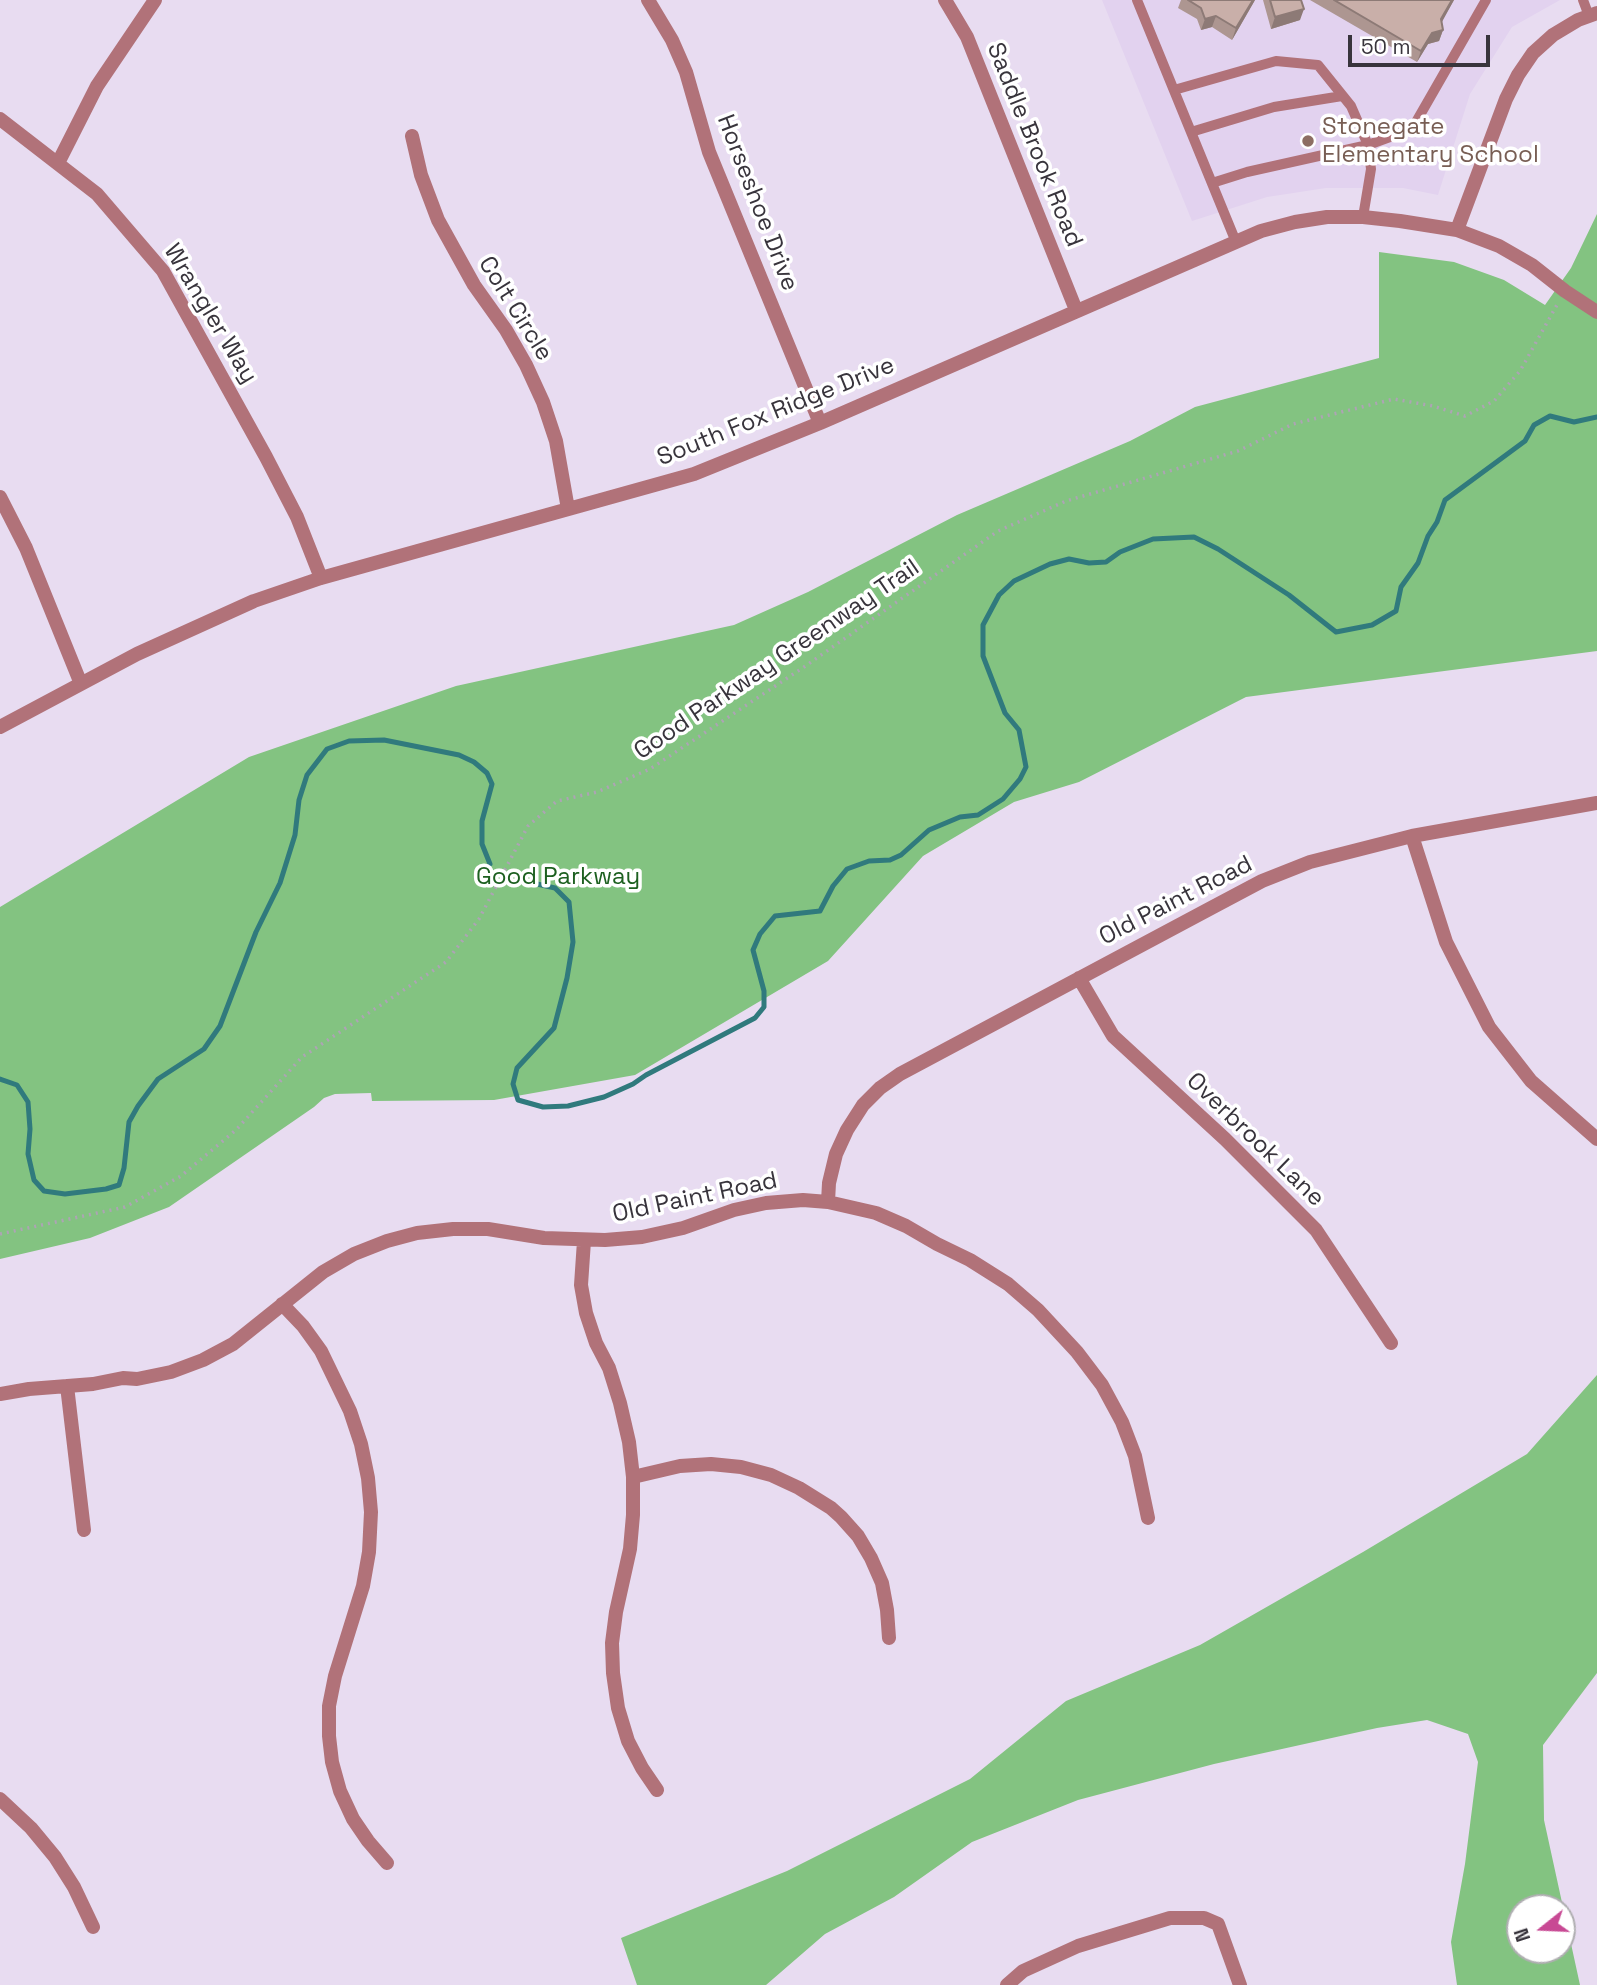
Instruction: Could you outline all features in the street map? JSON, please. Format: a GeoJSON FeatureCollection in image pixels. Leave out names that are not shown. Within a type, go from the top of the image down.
{"type":"FeatureCollection","features":[{"type":"Feature","properties":{"kind":"street"},"geometry":{"type":"LineString","coordinates":[[58,163],[97,86],[155,0]]}},
{"type":"Feature","properties":{"kind":"street","name":"Horseshoe Drive"},"geometry":{"type":"LineString","coordinates":[[648,0],[672,40],[681,62],[709,152],[820,423]]}},
{"type":"Feature","properties":{"kind":"street","name":"Saddle Brook Road"},"geometry":{"type":"LineString","coordinates":[[945,0],[967,37],[1076,310]]}},
{"type":"Feature","properties":{"kind":"street"},"geometry":{"type":"LineString","coordinates":[[1457,230],[1518,75],[1534,53],[1553,35],[1593,15]]}},
{"type":"Feature","properties":{"kind":"street","name":"Wrangler Way"},"geometry":{"type":"LineString","coordinates":[[0,119],[97,194],[163,271],[297,517],[321,578]]}},
{"type":"Feature","properties":{"kind":"street","name":"Colt Circle"},"geometry":{"type":"LineString","coordinates":[[412,136],[421,175],[456,257],[506,330],[543,402],[556,441],[568,509]]}},
{"type":"Feature","properties":{"kind":"street","name":"South Fox Ridge Drive"},"geometry":{"type":"LineString","coordinates":[[0,727],[195,626],[254,601],[321,578],[694,474],[820,423],[1261,231],[1295,222],[1326,217],[1363,217],[1457,230],[1499,246],[1532,265],[1564,291],[1597,312]]}},
{"type":"Feature","properties":{"kind":"street"},"geometry":{"type":"LineString","coordinates":[[0,498],[26,548],[81,684]]}},
{"type":"Feature","properties":{"kind":"street","name":"Old Paint Road"},"geometry":{"type":"LineString","coordinates":[[0,1394],[138,1378],[171,1372],[203,1360],[233,1344],[323,1272],[354,1254],[417,1233],[453,1228],[488,1229],[584,1241],[684,1228],[734,1210],[766,1203],[803,1200],[828,1202],[829,1183],[836,1154],[863,1105],[880,1088],[900,1074],[1262,881],[1310,862],[1412,836],[1597,803]]}},
{"type":"Feature","properties":{"kind":"street"},"geometry":{"type":"LineString","coordinates":[[1412,836],[1446,942],[1483,1016],[1531,1081],[1597,1139]]}},
{"type":"Feature","properties":{"kind":"street","name":"Overbrook Lane"},"geometry":{"type":"LineString","coordinates":[[1079,978],[1113,1036],[1226,1139],[1316,1230],[1391,1343]]}},
{"type":"Feature","properties":{"kind":"street"},"geometry":{"type":"LineString","coordinates":[[828,1202],[876,1213],[906,1226],[1008,1284],[1038,1310],[1094,1374],[1122,1422],[1135,1457],[1148,1518]]}},
{"type":"Feature","properties":{"kind":"street"},"geometry":{"type":"LineString","coordinates":[[584,1241],[582,1285],[586,1313],[596,1343],[609,1368],[620,1404],[629,1442],[633,1477],[634,1515],[615,1622],[612,1673],[618,1708],[628,1741],[657,1790]]}},
{"type":"Feature","properties":{"kind":"street"},"geometry":{"type":"LineString","coordinates":[[282,1304],[303,1326],[321,1351],[350,1411],[368,1478],[371,1512],[369,1552],[363,1586],[335,1676],[329,1706],[329,1736],[332,1762],[344,1800],[368,1841],[387,1863]]}},
{"type":"Feature","properties":{"kind":"street"},"geometry":{"type":"LineString","coordinates":[[67,1386],[84,1530]]}},
{"type":"Feature","properties":{"kind":"street"},"geometry":{"type":"LineString","coordinates":[[633,1477],[680,1466],[711,1464],[741,1467],[780,1479],[831,1507],[858,1536],[871,1558],[881,1583],[887,1610],[888,1638]]}},
{"type":"Feature","properties":{"kind":"street"},"geometry":{"type":"LineString","coordinates":[[0,1799],[31,1828],[55,1857],[74,1887],[93,1927]]}},
{"type":"Feature","properties":{"kind":"street"},"geometry":{"type":"LineString","coordinates":[[1007,1985],[1023,1971],[1078,1946],[1171,1918],[1204,1918],[1218,1924],[1240,1985]]}},
{"type":"Feature","properties":{"kind":"lane"},"geometry":{"type":"LineString","coordinates":[[1137,0],[1236,242]]}},
{"type":"Feature","properties":{"kind":"lane"},"geometry":{"type":"LineString","coordinates":[[1212,183],[1247,172],[1368,145],[1412,128],[1486,0]]}},
{"type":"Feature","properties":{"kind":"lane"},"geometry":{"type":"LineString","coordinates":[[1583,0],[1593,15]]}},
{"type":"Feature","properties":{"kind":"lane"},"geometry":{"type":"LineString","coordinates":[[1174,90],[1276,61],[1318,65],[1351,106],[1368,145],[1371,169],[1363,217]]}},
{"type":"Feature","properties":{"kind":"lane"},"geometry":{"type":"LineString","coordinates":[[1191,132],[1274,107],[1342,96]]}},
{"type":"Feature","properties":{"kind":"path","name":"Good Parkway Greenway Trail"},"geometry":{"type":"LineString","coordinates":[[0,1234],[125,1206],[181,1176],[236,1130],[302,1057],[446,961],[479,919],[528,826],[557,801],[597,792],[650,769],[804,667],[998,531],[1066,500],[1238,451],[1293,424],[1305,421],[1394,400],[1433,406],[1465,416],[1494,401],[1520,371],[1564,291]]}},
{"type":"Feature","properties":{"kind":"shaded area","name":"Stonegate Elementary School"},"geometry":{"type":"Polygon","coordinates":[[[1102,0],[1560,0],[1512,27],[1470,94],[1438,195],[1403,188],[1326,188],[1267,197],[1192,221],[1102,0]]]}},
{"type":"Feature","properties":{"kind":"green space","name":"Good Parkway"},"geometry":{"type":"Polygon","coordinates":[[[1597,214],[1597,651],[1246,697],[1079,782],[1014,802],[923,856],[828,961],[635,1075],[494,1100],[372,1101],[371,1093],[335,1094],[324,1098],[169,1207],[90,1238],[0,1259],[0,907],[249,757],[456,686],[734,625],[808,592],[957,515],[1130,441],[1195,407],[1379,358],[1379,252],[1454,262],[1504,280],[1545,305],[1571,268],[1597,214]]]}},
{"type":"Feature","properties":{"kind":"green space"},"geometry":{"type":"Polygon","coordinates":[[[1597,1375],[1597,1673],[1543,1745],[1544,1820],[1560,1894],[1506,1894],[1506,1964],[1575,1964],[1580,1985],[1457,1985],[1451,1942],[1465,1864],[1478,1762],[1468,1734],[1427,1720],[1377,1728],[1214,1764],[1078,1800],[972,1842],[894,1897],[825,1934],[766,1985],[637,1985],[621,1938],[787,1871],[970,1779],[1066,1701],[1200,1645],[1527,1454],[1597,1375]]]}},
{"type":"Feature","properties":{"kind":"building"},"geometry":{"type":"Polygon","coordinates":[[[1188,0],[1253,0],[1236,28],[1216,16],[1205,19],[1201,8],[1188,0]]]}},
{"type":"Feature","properties":{"kind":"building"},"geometry":{"type":"Polygon","coordinates":[[[1270,0],[1301,0],[1304,9],[1275,17],[1270,0]]]}},
{"type":"Feature","properties":{"kind":"building"},"geometry":{"type":"Polygon","coordinates":[[[1334,0],[1452,0],[1441,19],[1443,30],[1432,33],[1421,51],[1334,0]]]}},
{"type":"Feature","properties":{"kind":"waterway"},"geometry":{"type":"LineString","coordinates":[[519,880],[555,888],[569,902],[573,942],[554,1028],[517,1068],[513,1084],[518,1100],[543,1107],[568,1106],[604,1097],[755,1018],[764,1007],[764,991],[753,950],[760,934],[775,916],[820,911],[833,886],[847,869],[869,861],[890,860],[901,855],[929,830],[960,817],[978,815],[1003,799],[1020,779],[1026,767],[1019,730],[1005,713],[983,656],[983,625],[999,595],[1014,581],[1050,564],[1069,559],[1089,563],[1106,562],[1120,552],[1153,539],[1194,537],[1218,549],[1289,595],[1336,632],[1372,625],[1396,611],[1401,587],[1418,563],[1445,500],[1525,441],[1534,425],[1550,416],[1574,422],[1597,417]]}},
{"type":"Feature","properties":{"kind":"waterway"},"geometry":{"type":"LineString","coordinates":[[0,1079],[17,1085],[28,1102],[28,1154],[34,1180],[44,1191],[65,1194],[119,1185],[124,1168],[129,1122],[138,1106],[158,1079],[204,1049],[220,1026],[256,932],[280,883],[295,835],[299,800],[307,775],[327,749],[349,741],[384,740],[459,755],[474,762],[487,773],[492,784],[482,821],[482,844],[490,864]]}},
{"type":"Feature","properties":{"kind":"place","name":"Stonegate Elementary School"},"geometry":{"type":"Point","coordinates":[1308,141]}}]}
